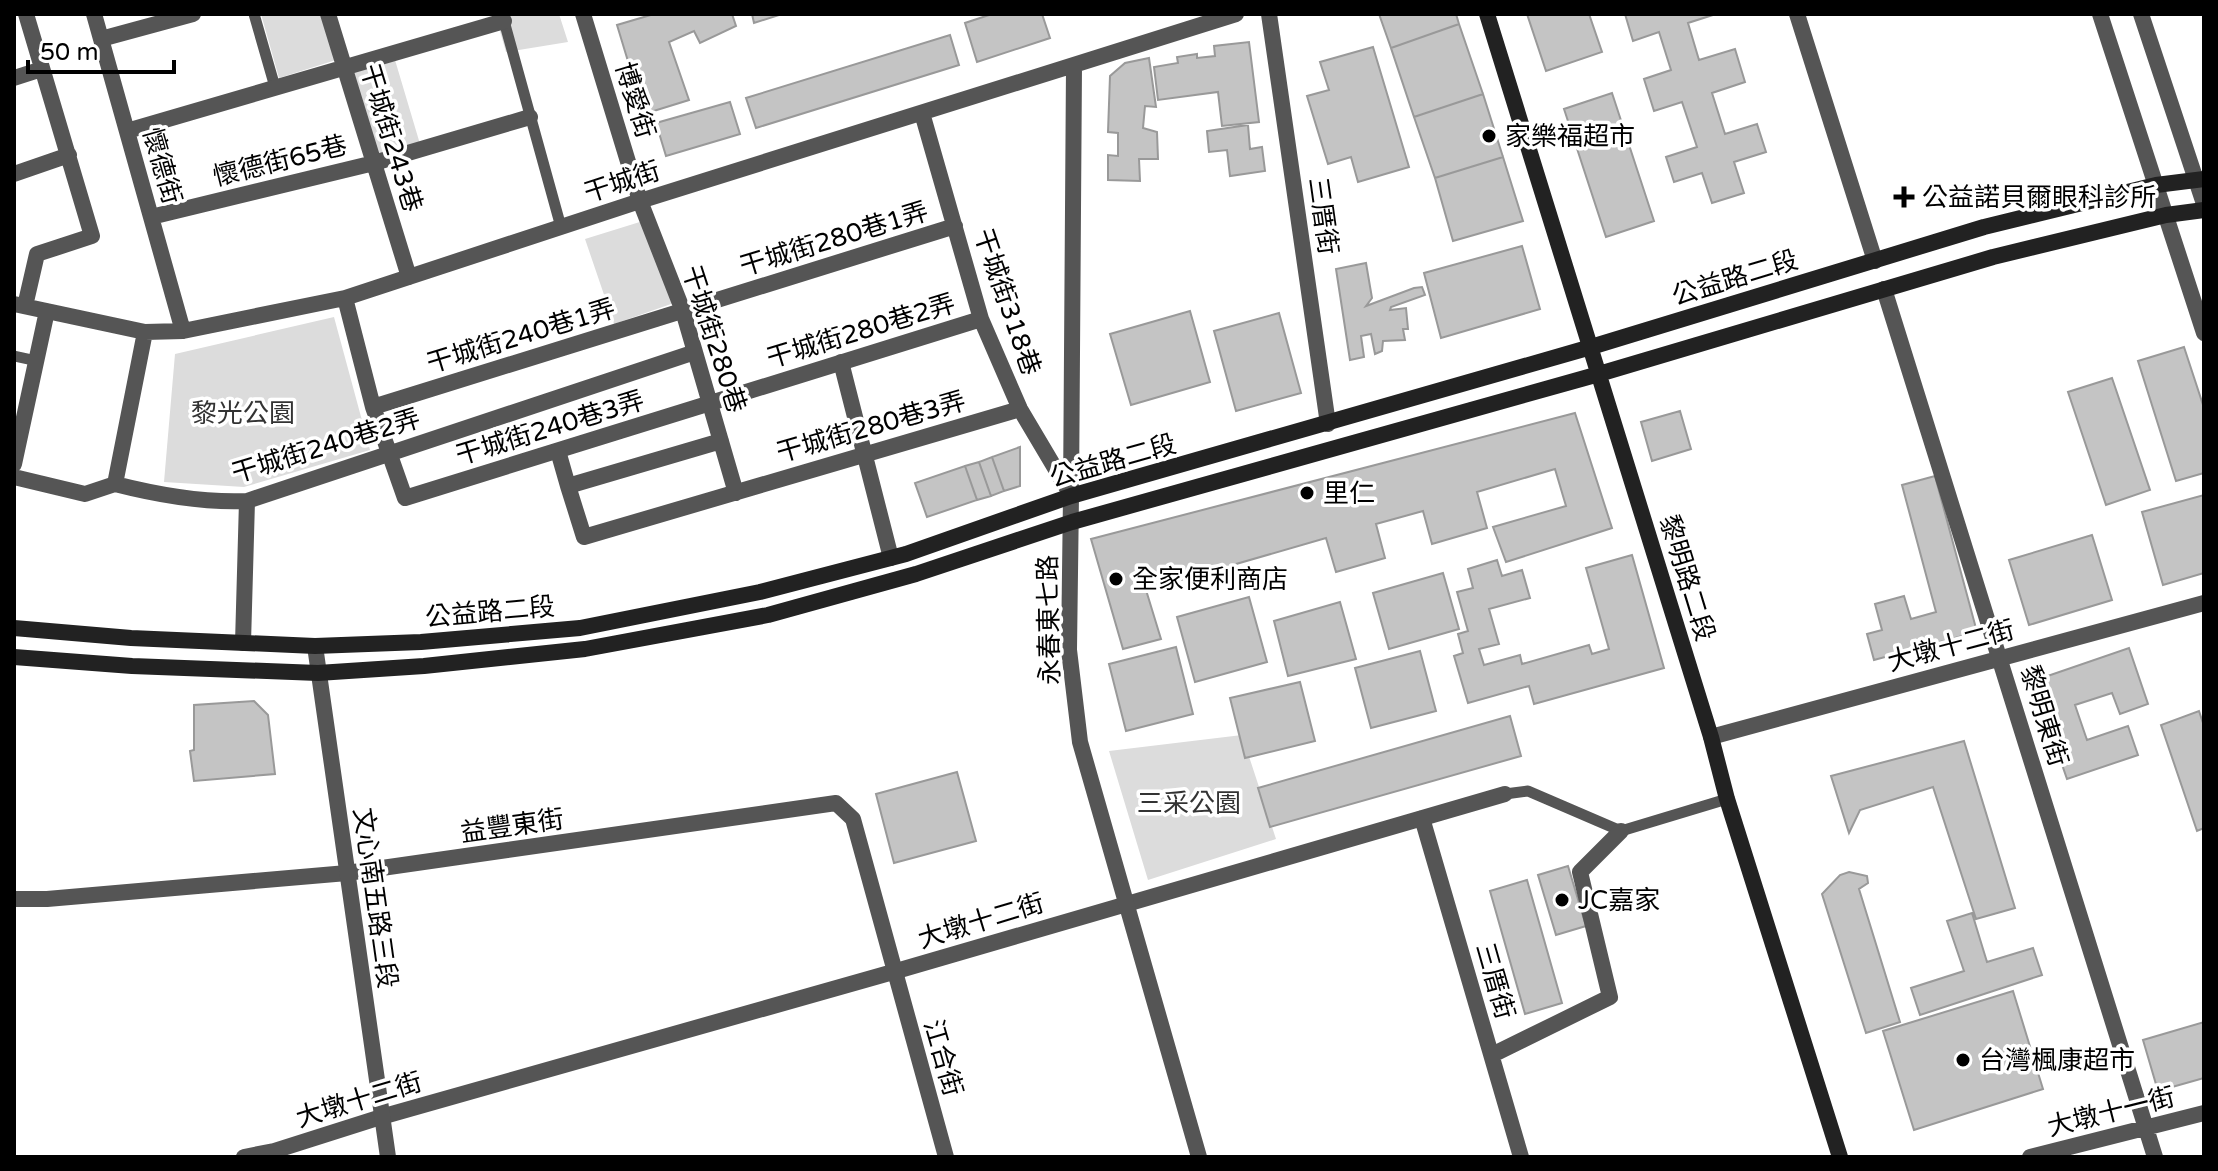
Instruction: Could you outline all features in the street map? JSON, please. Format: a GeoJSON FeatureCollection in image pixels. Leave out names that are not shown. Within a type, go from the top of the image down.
{"type":"FeatureCollection","features":[{"type":"Feature","properties":{"kind":"main road","name":"黎明路二段"},"geometry":{"type":"LineString","coordinates":[[1487,14],[1840,1157]]}},
{"type":"Feature","properties":{"kind":"main road","name":"公益路二段"},"geometry":{"type":"LineString","coordinates":[[14,628],[131,638],[315,646],[421,642],[580,628],[760,592],[891,558],[1071,496],[1591,347],[1984,227],[2156,185],[2200,179]]}},
{"type":"Feature","properties":{"kind":"main road","name":"公益路二段"},"geometry":{"type":"LineString","coordinates":[[14,657],[132,666],[318,673],[424,666],[585,649],[768,615],[916,574],[1072,522],[1599,374],[2008,253],[2204,207]]}},
{"type":"Feature","properties":{"kind":"street"},"geometry":{"type":"LineString","coordinates":[[19,305],[37,254],[92,236],[26,14]]}},
{"type":"Feature","properties":{"kind":"street","name":"懷德街"},"geometry":{"type":"LineString","coordinates":[[94,14],[183,331]]}},
{"type":"Feature","properties":{"kind":"street"},"geometry":{"type":"LineString","coordinates":[[101,39],[193,14]]}},
{"type":"Feature","properties":{"kind":"street","name":"干城街243巷"},"geometry":{"type":"LineString","coordinates":[[328,14],[409,277]]}},
{"type":"Feature","properties":{"kind":"street","name":"博愛街"},"geometry":{"type":"LineString","coordinates":[[583,14],[640,201]]}},
{"type":"Feature","properties":{"kind":"street","name":"干城街"},"geometry":{"type":"LineString","coordinates":[[19,305],[145,332],[183,331],[345,298],[640,201],[1236,14]]}},
{"type":"Feature","properties":{"kind":"street","name":"三厝街"},"geometry":{"type":"LineString","coordinates":[[1269,14],[1328,424]]}},
{"type":"Feature","properties":{"kind":"street"},"geometry":{"type":"LineString","coordinates":[[1797,14],[1875,261]]}},
{"type":"Feature","properties":{"kind":"street"},"geometry":{"type":"LineString","coordinates":[[2100,14],[2204,333]]}},
{"type":"Feature","properties":{"kind":"street"},"geometry":{"type":"LineString","coordinates":[[2141,14],[2200,179],[2204,207]]}},
{"type":"Feature","properties":{"kind":"street"},"geometry":{"type":"LineString","coordinates":[[127,131],[504,21]]}},
{"type":"Feature","properties":{"kind":"street","name":"永春東七路"},"geometry":{"type":"LineString","coordinates":[[1074,66],[1069,650],[1080,742],[1199,1157]]}},
{"type":"Feature","properties":{"kind":"street"},"geometry":{"type":"LineString","coordinates":[[14,78],[42,69]]}},
{"type":"Feature","properties":{"kind":"street","name":"干城街318巷"},"geometry":{"type":"LineString","coordinates":[[922,113],[981,319],[1020,409],[1071,496]]}},
{"type":"Feature","properties":{"kind":"street","name":"懷德街65巷"},"geometry":{"type":"LineString","coordinates":[[151,217],[374,163],[530,117]]}},
{"type":"Feature","properties":{"kind":"street"},"geometry":{"type":"LineString","coordinates":[[14,174],[69,155]]}},
{"type":"Feature","properties":{"kind":"street","name":"干城街280巷"},"geometry":{"type":"LineString","coordinates":[[640,201],[683,311],[736,493]]}},
{"type":"Feature","properties":{"kind":"street","name":"干城街280巷1弄"},"geometry":{"type":"LineString","coordinates":[[683,311],[955,226]]}},
{"type":"Feature","properties":{"kind":"street","name":"黎明東街"},"geometry":{"type":"LineString","coordinates":[[1884,289],[2155,1157]]}},
{"type":"Feature","properties":{"kind":"street"},"geometry":{"type":"LineString","coordinates":[[345,298],[388,452]]}},
{"type":"Feature","properties":{"kind":"street"},"geometry":{"type":"LineString","coordinates":[[14,464],[47,311]]}},
{"type":"Feature","properties":{"kind":"street","name":"干城街240巷1弄"},"geometry":{"type":"LineString","coordinates":[[373,407],[683,311]]}},
{"type":"Feature","properties":{"kind":"street","name":"干城街280巷2弄"},"geometry":{"type":"LineString","coordinates":[[710,403],[981,319]]}},
{"type":"Feature","properties":{"kind":"street"},"geometry":{"type":"LineString","coordinates":[[14,477],[85,494],[115,484],[145,332]]}},
{"type":"Feature","properties":{"kind":"street","name":"干城街240巷2弄"},"geometry":{"type":"LineString","coordinates":[[115,484],[160,495],[223,502],[247,501],[695,352]]}},
{"type":"Feature","properties":{"kind":"street"},"geometry":{"type":"LineString","coordinates":[[841,362],[891,558]]}},
{"type":"Feature","properties":{"kind":"street","name":"干城街240巷3弄"},"geometry":{"type":"LineString","coordinates":[[388,452],[405,498],[710,403]]}},
{"type":"Feature","properties":{"kind":"street","name":"干城街280巷3弄"},"geometry":{"type":"LineString","coordinates":[[568,486],[584,537],[1020,409]]}},
{"type":"Feature","properties":{"kind":"street"},"geometry":{"type":"LineString","coordinates":[[558,451],[568,486],[721,441]]}},
{"type":"Feature","properties":{"kind":"street"},"geometry":{"type":"LineString","coordinates":[[243,643],[247,501]]}},
{"type":"Feature","properties":{"kind":"street","name":"大墩十二街"},"geometry":{"type":"LineString","coordinates":[[1711,737],[2204,603]]}},
{"type":"Feature","properties":{"kind":"street","name":"文心南五路三段"},"geometry":{"type":"LineString","coordinates":[[315,646],[388,1157]]}},
{"type":"Feature","properties":{"kind":"street","name":"大墩十二街"},"geometry":{"type":"LineString","coordinates":[[244,1157],[274,1151],[381,1117],[1505,794]]}},
{"type":"Feature","properties":{"kind":"street","name":"益豐東街"},"geometry":{"type":"LineString","coordinates":[[14,899],[47,899],[347,873],[836,803],[853,819],[893,972]]}},
{"type":"Feature","properties":{"kind":"street","name":"三厝街"},"geometry":{"type":"LineString","coordinates":[[1422,818],[1521,1157]]}},
{"type":"Feature","properties":{"kind":"street"},"geometry":{"type":"LineString","coordinates":[[1492,1055],[1610,997],[1580,872],[1621,831]]}},
{"type":"Feature","properties":{"kind":"street","name":"江合街"},"geometry":{"type":"LineString","coordinates":[[893,972],[942,1156]]}},
{"type":"Feature","properties":{"kind":"street","name":"大墩十一街"},"geometry":{"type":"LineString","coordinates":[[2030,1157],[2204,1113]]}},
{"type":"Feature","properties":{"kind":"street"},"geometry":{"type":"LineString","coordinates":[[2089,1157],[2100,1139]]}},
{"type":"Feature","properties":{"kind":"lane"},"geometry":{"type":"LineString","coordinates":[[254,14],[275,87]]}},
{"type":"Feature","properties":{"kind":"lane"},"geometry":{"type":"LineString","coordinates":[[504,21],[561,227]]}},
{"type":"Feature","properties":{"kind":"lane"},"geometry":{"type":"LineString","coordinates":[[14,356],[37,361]]}},
{"type":"Feature","properties":{"kind":"lane","name":"大墩十二街"},"geometry":{"type":"LineString","coordinates":[[1505,794],[1528,791],[1621,831]]}},
{"type":"Feature","properties":{"kind":"lane"},"geometry":{"type":"LineString","coordinates":[[1621,831],[1727,799]]}},
{"type":"Feature","properties":{"kind":"green space"},"geometry":{"type":"Polygon","coordinates":[[[261,14],[321,14],[336,60],[279,78],[261,14]]]}},
{"type":"Feature","properties":{"kind":"green space"},"geometry":{"type":"Polygon","coordinates":[[[495,14],[559,14],[568,42],[506,52],[495,14]]]}},
{"type":"Feature","properties":{"kind":"green space"},"geometry":{"type":"Polygon","coordinates":[[[395,60],[420,144],[376,157],[351,73],[395,60]]]}},
{"type":"Feature","properties":{"kind":"green space"},"geometry":{"type":"Polygon","coordinates":[[[643,221],[674,303],[614,324],[585,239],[643,221]]]}},
{"type":"Feature","properties":{"kind":"green space","name":"黎光公園"},"geometry":{"type":"Polygon","coordinates":[[[334,317],[370,450],[244,487],[164,482],[175,354],[334,317]]]}},
{"type":"Feature","properties":{"kind":"green space","name":"三采公園"},"geometry":{"type":"Polygon","coordinates":[[[1242,735],[1276,839],[1148,880],[1109,751],[1242,735]]]}},
{"type":"Feature","properties":{"kind":"building"},"geometry":{"type":"Polygon","coordinates":[[[654,14],[732,14],[736,26],[700,43],[694,31],[669,42],[689,100],[644,114],[617,25],[654,14]]]}},
{"type":"Feature","properties":{"kind":"building"},"geometry":{"type":"Polygon","coordinates":[[[752,14],[782,14],[754,23],[752,14]]]}},
{"type":"Feature","properties":{"kind":"building"},"geometry":{"type":"Polygon","coordinates":[[[992,14],[1042,14],[1050,38],[977,62],[965,23],[992,14]]]}},
{"type":"Feature","properties":{"kind":"building"},"geometry":{"type":"Polygon","coordinates":[[[1379,14],[1456,14],[1459,24],[1391,48],[1379,14]]]}},
{"type":"Feature","properties":{"kind":"building"},"geometry":{"type":"Polygon","coordinates":[[[1527,14],[1589,14],[1602,52],[1546,71],[1527,14]]]}},
{"type":"Feature","properties":{"kind":"building"},"geometry":{"type":"Polygon","coordinates":[[[1625,14],[1716,14],[1688,23],[1699,60],[1735,49],[1745,82],[1712,93],[1725,134],[1757,124],[1766,152],[1734,162],[1744,193],[1712,203],[1702,173],[1674,182],[1666,157],[1697,147],[1682,102],[1654,111],[1644,79],[1671,70],[1659,32],[1633,41],[1625,14]]]}},
{"type":"Feature","properties":{"kind":"building"},"geometry":{"type":"Polygon","coordinates":[[[1459,24],[1483,94],[1414,117],[1391,48],[1459,24]]]}},
{"type":"Feature","properties":{"kind":"building"},"geometry":{"type":"Polygon","coordinates":[[[950,35],[959,65],[756,128],[746,98],[950,35]]]}},
{"type":"Feature","properties":{"kind":"building"},"geometry":{"type":"Polygon","coordinates":[[[1249,42],[1259,122],[1222,126],[1218,92],[1158,100],[1154,67],[1178,63],[1177,57],[1197,54],[1197,58],[1215,56],[1214,46],[1249,42]]]}},
{"type":"Feature","properties":{"kind":"building"},"geometry":{"type":"Polygon","coordinates":[[[1373,47],[1409,167],[1358,182],[1351,157],[1328,164],[1307,96],[1329,90],[1320,62],[1373,47]]]}},
{"type":"Feature","properties":{"kind":"building"},"geometry":{"type":"Polygon","coordinates":[[[1149,58],[1156,107],[1145,106],[1143,128],[1157,132],[1158,159],[1139,159],[1140,181],[1108,180],[1108,155],[1118,156],[1118,133],[1108,132],[1110,76],[1125,63],[1149,58]]]}},
{"type":"Feature","properties":{"kind":"building"},"geometry":{"type":"Polygon","coordinates":[[[1612,93],[1654,221],[1606,237],[1564,109],[1612,93]]]}},
{"type":"Feature","properties":{"kind":"building"},"geometry":{"type":"Polygon","coordinates":[[[1483,94],[1503,157],[1435,178],[1414,117],[1483,94]]]}},
{"type":"Feature","properties":{"kind":"building"},"geometry":{"type":"Polygon","coordinates":[[[730,102],[740,134],[666,156],[656,123],[730,102]]]}},
{"type":"Feature","properties":{"kind":"building"},"geometry":{"type":"Polygon","coordinates":[[[1248,125],[1250,149],[1262,147],[1265,171],[1230,176],[1227,150],[1209,152],[1207,131],[1248,125]]]}},
{"type":"Feature","properties":{"kind":"building"},"geometry":{"type":"Polygon","coordinates":[[[1503,157],[1523,221],[1453,241],[1435,178],[1503,157]]]}},
{"type":"Feature","properties":{"kind":"building"},"geometry":{"type":"Polygon","coordinates":[[[1522,246],[1540,309],[1441,338],[1424,273],[1522,246]]]}},
{"type":"Feature","properties":{"kind":"building"},"geometry":{"type":"Polygon","coordinates":[[[1366,263],[1372,298],[1366,306],[1414,288],[1422,287],[1425,295],[1391,307],[1390,310],[1406,308],[1408,329],[1403,329],[1405,340],[1383,341],[1382,351],[1375,354],[1371,334],[1361,336],[1364,357],[1350,360],[1336,269],[1366,263]]]}},
{"type":"Feature","properties":{"kind":"building"},"geometry":{"type":"Polygon","coordinates":[[[1190,311],[1210,382],[1131,405],[1110,334],[1190,311]]]}},
{"type":"Feature","properties":{"kind":"building"},"geometry":{"type":"Polygon","coordinates":[[[1279,313],[1301,393],[1236,411],[1214,331],[1279,313]]]}},
{"type":"Feature","properties":{"kind":"building"},"geometry":{"type":"Polygon","coordinates":[[[2184,347],[2204,408],[2204,473],[2176,481],[2138,361],[2184,347]]]}},
{"type":"Feature","properties":{"kind":"building"},"geometry":{"type":"Polygon","coordinates":[[[2112,378],[2150,490],[2106,505],[2068,392],[2112,378]]]}},
{"type":"Feature","properties":{"kind":"building"},"geometry":{"type":"Polygon","coordinates":[[[1680,411],[1691,449],[1652,461],[1641,422],[1680,411]]]}},
{"type":"Feature","properties":{"kind":"building"},"geometry":{"type":"Polygon","coordinates":[[[1575,413],[1612,528],[1506,562],[1493,527],[1566,506],[1555,469],[1477,492],[1487,528],[1432,544],[1423,511],[1376,524],[1385,558],[1336,572],[1326,538],[1146,590],[1161,639],[1123,649],[1091,539],[1575,413]]]}},
{"type":"Feature","properties":{"kind":"building"},"geometry":{"type":"Polygon","coordinates":[[[1020,447],[1020,486],[1004,491],[992,457],[1020,447]]]}},
{"type":"Feature","properties":{"kind":"building"},"geometry":{"type":"Polygon","coordinates":[[[992,457],[1004,491],[991,496],[979,462],[992,457]]]}},
{"type":"Feature","properties":{"kind":"building"},"geometry":{"type":"Polygon","coordinates":[[[979,462],[991,496],[977,500],[965,466],[979,462]]]}},
{"type":"Feature","properties":{"kind":"building"},"geometry":{"type":"Polygon","coordinates":[[[965,466],[977,500],[927,517],[915,483],[965,466]]]}},
{"type":"Feature","properties":{"kind":"building"},"geometry":{"type":"Polygon","coordinates":[[[1935,476],[1977,632],[1874,660],[1867,634],[1882,630],[1875,604],[1904,596],[1911,619],[1936,612],[1902,485],[1935,476]]]}},
{"type":"Feature","properties":{"kind":"building"},"geometry":{"type":"Polygon","coordinates":[[[2204,495],[2204,573],[2163,585],[2142,512],[2204,495]]]}},
{"type":"Feature","properties":{"kind":"building"},"geometry":{"type":"Polygon","coordinates":[[[2092,535],[2112,600],[2029,625],[2009,560],[2092,535]]]}},
{"type":"Feature","properties":{"kind":"building"},"geometry":{"type":"Polygon","coordinates":[[[1632,555],[1664,668],[1534,704],[1529,686],[1468,703],[1454,656],[1463,653],[1458,634],[1468,631],[1457,592],[1473,588],[1468,569],[1497,560],[1502,576],[1522,570],[1530,598],[1489,609],[1499,644],[1479,649],[1484,665],[1520,655],[1522,664],[1589,645],[1592,654],[1609,649],[1586,568],[1632,555]]]}},
{"type":"Feature","properties":{"kind":"building"},"geometry":{"type":"Polygon","coordinates":[[[1443,573],[1459,629],[1389,649],[1373,593],[1443,573]]]}},
{"type":"Feature","properties":{"kind":"building"},"geometry":{"type":"Polygon","coordinates":[[[1249,597],[1267,662],[1195,682],[1177,617],[1249,597]]]}},
{"type":"Feature","properties":{"kind":"building"},"geometry":{"type":"Polygon","coordinates":[[[1340,602],[1356,659],[1288,676],[1274,621],[1340,602]]]}},
{"type":"Feature","properties":{"kind":"building"},"geometry":{"type":"Polygon","coordinates":[[[1176,647],[1193,714],[1126,731],[1109,664],[1176,647]]]}},
{"type":"Feature","properties":{"kind":"building"},"geometry":{"type":"Polygon","coordinates":[[[2129,648],[2148,704],[2120,714],[2112,693],[2075,705],[2087,740],[2128,726],[2138,755],[2067,779],[2033,681],[2129,648]]]}},
{"type":"Feature","properties":{"kind":"building"},"geometry":{"type":"Polygon","coordinates":[[[1420,651],[1436,711],[1371,728],[1355,668],[1420,651]]]}},
{"type":"Feature","properties":{"kind":"building"},"geometry":{"type":"Polygon","coordinates":[[[1300,682],[1315,741],[1245,758],[1230,698],[1300,682]]]}},
{"type":"Feature","properties":{"kind":"building"},"geometry":{"type":"Polygon","coordinates":[[[254,701],[268,715],[275,774],[194,781],[190,751],[194,750],[194,705],[254,701]]]}},
{"type":"Feature","properties":{"kind":"building"},"geometry":{"type":"Polygon","coordinates":[[[2199,711],[2204,726],[2204,828],[2197,831],[2161,725],[2199,711]]]}},
{"type":"Feature","properties":{"kind":"building"},"geometry":{"type":"Polygon","coordinates":[[[1510,716],[1521,756],[1270,827],[1258,788],[1510,716]]]}},
{"type":"Feature","properties":{"kind":"building"},"geometry":{"type":"Polygon","coordinates":[[[1964,741],[2015,908],[1976,919],[1933,787],[1860,810],[1849,833],[1831,776],[1964,741]]]}},
{"type":"Feature","properties":{"kind":"building"},"geometry":{"type":"Polygon","coordinates":[[[957,772],[976,841],[894,863],[876,794],[957,772]]]}},
{"type":"Feature","properties":{"kind":"building","name":"JC嘉家"},"geometry":{"type":"Polygon","coordinates":[[[1568,866],[1586,926],[1556,935],[1538,875],[1568,866]]]}},
{"type":"Feature","properties":{"kind":"building"},"geometry":{"type":"Polygon","coordinates":[[[1849,872],[1867,876],[1868,883],[1859,889],[1900,1022],[1866,1033],[1822,894],[1840,875],[1849,872]]]}},
{"type":"Feature","properties":{"kind":"building"},"geometry":{"type":"Polygon","coordinates":[[[1527,880],[1562,1003],[1525,1014],[1490,891],[1527,880]]]}},
{"type":"Feature","properties":{"kind":"building"},"geometry":{"type":"Polygon","coordinates":[[[1972,913],[1987,962],[2033,948],[2042,975],[1920,1015],[1911,988],[1964,971],[1947,921],[1972,913]]]}},
{"type":"Feature","properties":{"kind":"building","name":"台灣楓康超市"},"geometry":{"type":"Polygon","coordinates":[[[2013,991],[2043,1089],[1914,1130],[1883,1031],[2013,991]]]}},
{"type":"Feature","properties":{"kind":"building"},"geometry":{"type":"Polygon","coordinates":[[[2204,1022],[2204,1078],[2158,1091],[2143,1040],[2204,1022]]]}},
{"type":"Feature","properties":{"kind":"place","name":"家樂福超市"},"geometry":{"type":"Point","coordinates":[1489,136]}},
{"type":"Feature","properties":{"kind":"place","name":"公益諾貝爾眼科診所"},"geometry":{"type":"Point","coordinates":[1904,197]}},
{"type":"Feature","properties":{"kind":"place","name":"里仁"},"geometry":{"type":"Point","coordinates":[1307,493]}},
{"type":"Feature","properties":{"kind":"place","name":"全家便利商店"},"geometry":{"type":"Point","coordinates":[1116,579]}},
{"type":"Feature","properties":{"kind":"place","name":"JC嘉家"},"geometry":{"type":"Point","coordinates":[1562,900]}},
{"type":"Feature","properties":{"kind":"place","name":"台灣楓康超市"},"geometry":{"type":"Point","coordinates":[1963,1060]}}]}
